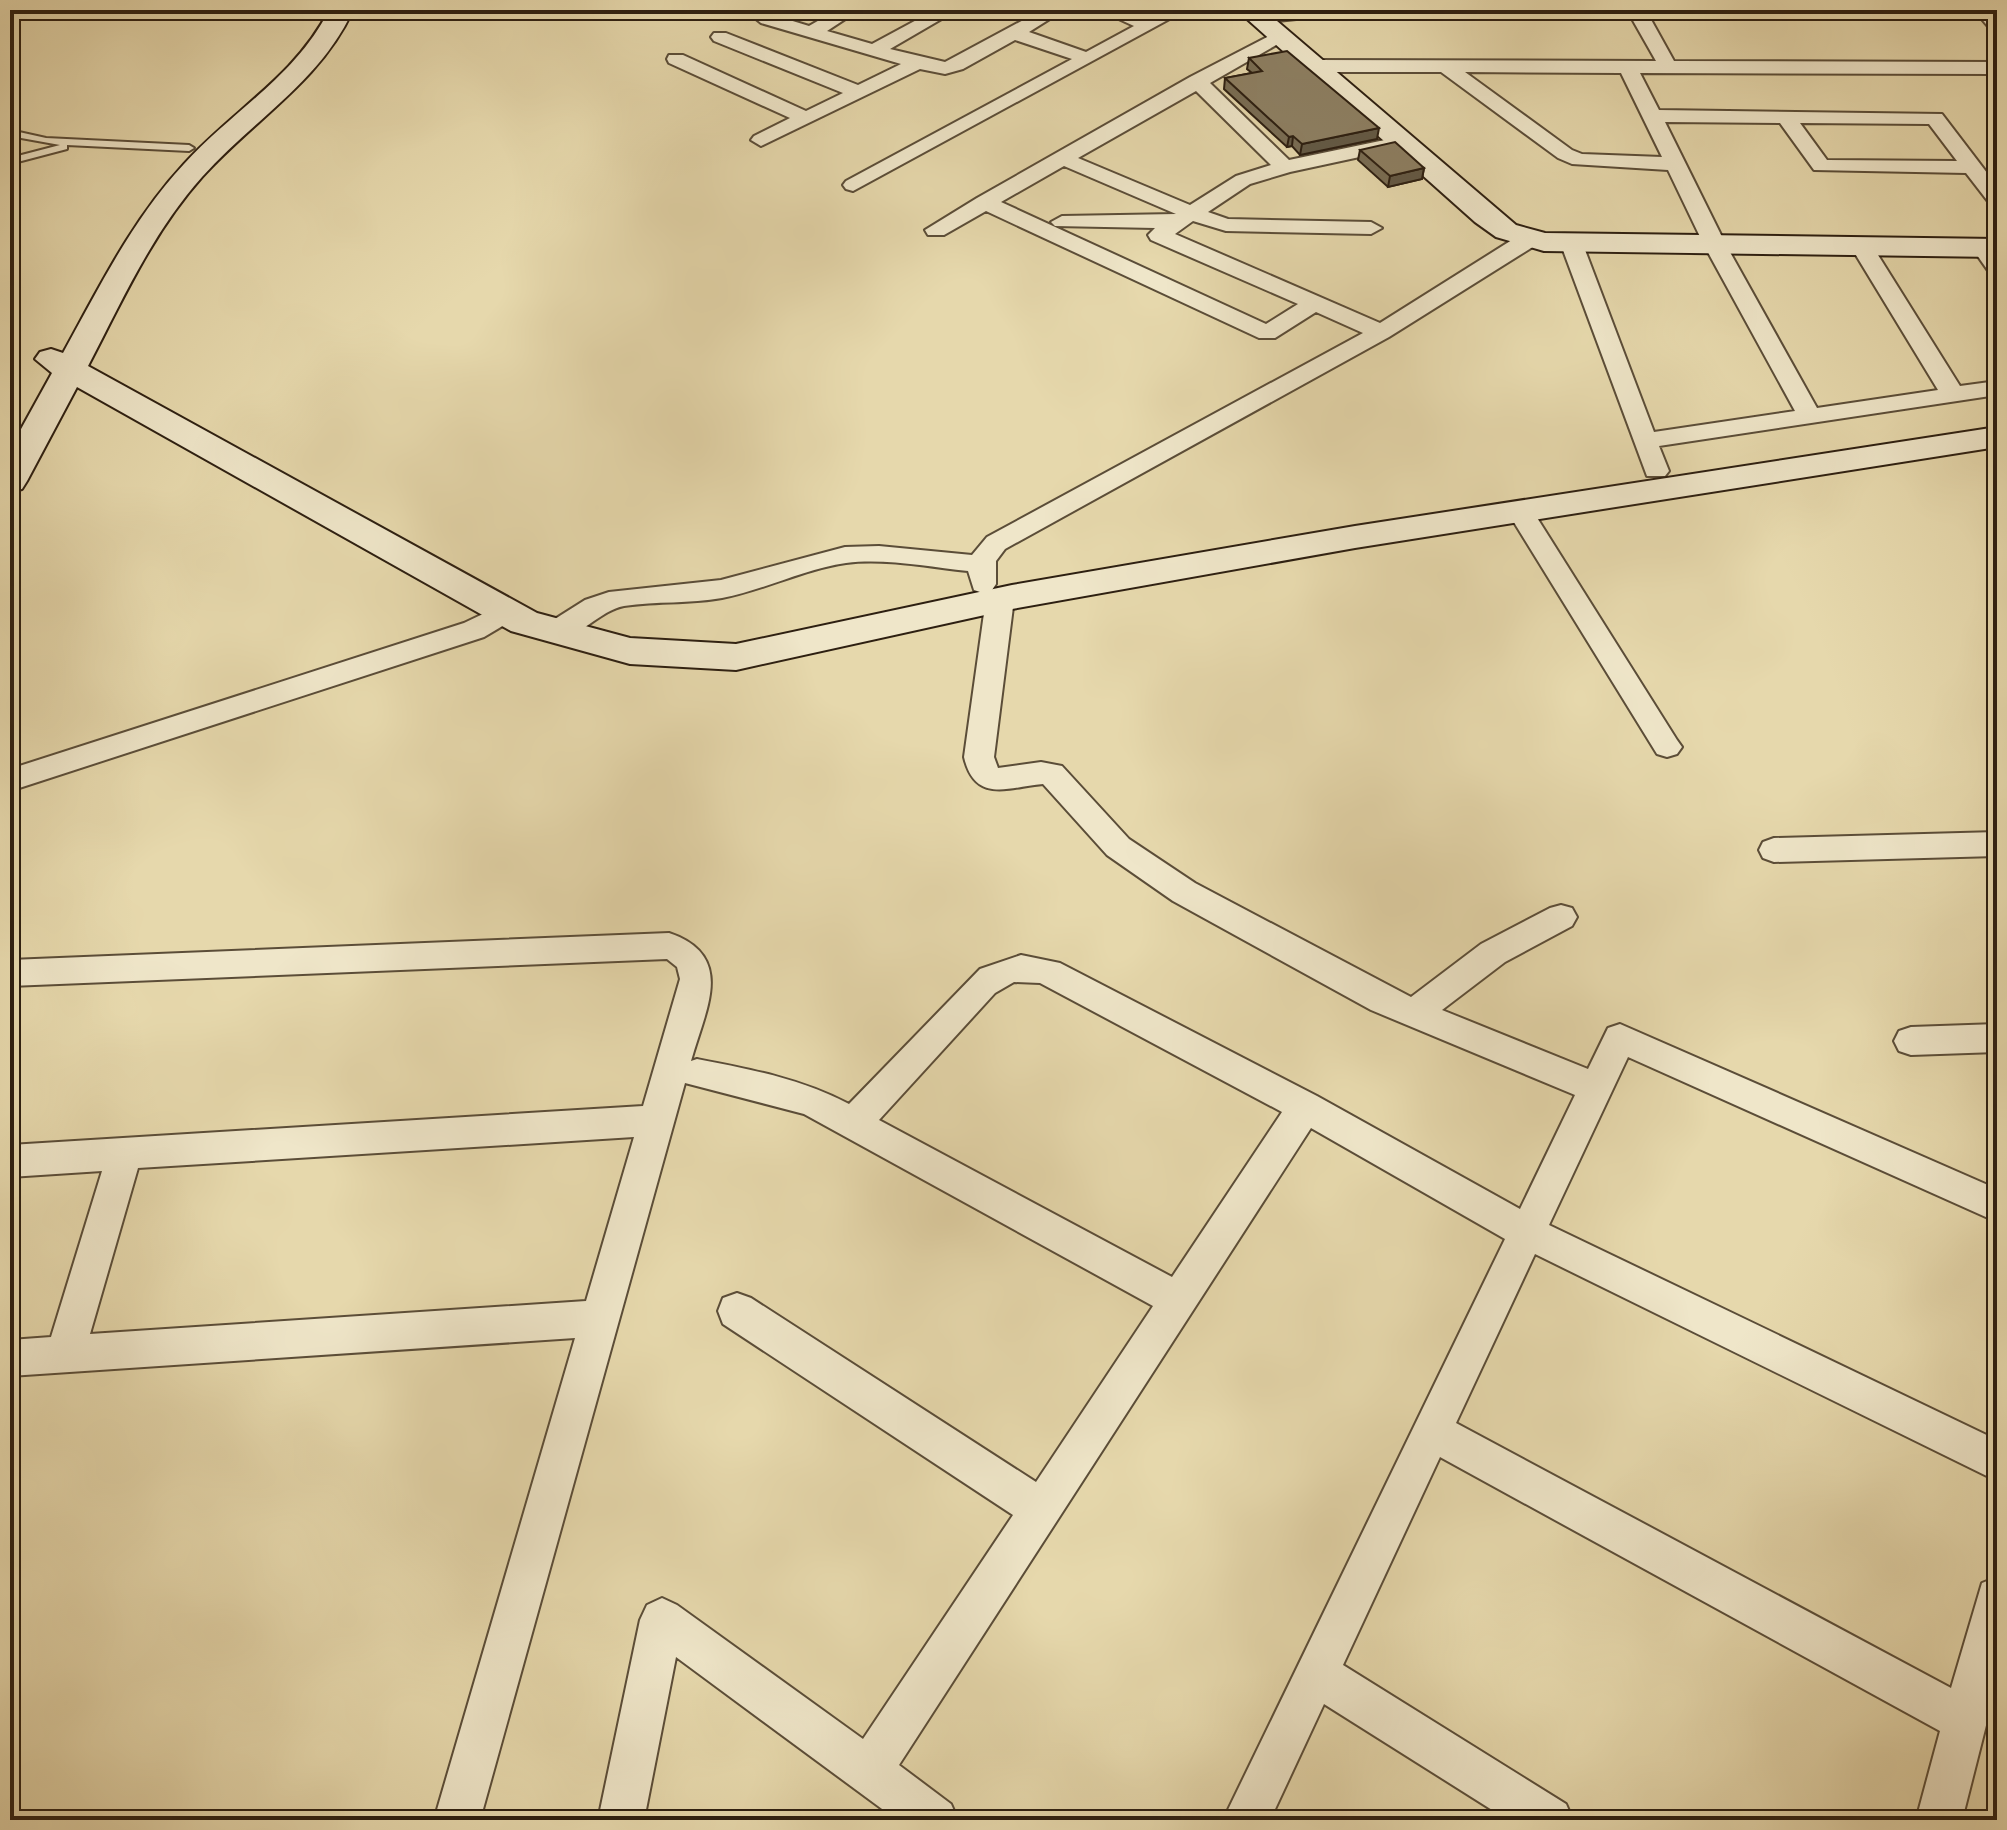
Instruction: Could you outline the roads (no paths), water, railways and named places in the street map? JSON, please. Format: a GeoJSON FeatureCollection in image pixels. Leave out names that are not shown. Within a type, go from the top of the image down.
{"type":"FeatureCollection","features":[{"type":"Feature","properties":{"kind":"main road"},"geometry":{"type":"LineString","coordinates":[[10,481],[133,212],[169,166],[290,66],[317,29],[325,10]]}},
{"type":"Feature","properties":{"kind":"main road"},"geometry":{"type":"LineString","coordinates":[[10,432],[62,364],[163,204],[210,152],[259,109],[326,41],[341,10]]}},
{"type":"Feature","properties":{"kind":"main road"},"geometry":{"type":"LineString","coordinates":[[1262,21],[1399,143],[1506,231],[1531,238],[1571,242],[1862,247],[1992,255]]}},
{"type":"Feature","properties":{"kind":"main road"},"geometry":{"type":"LineString","coordinates":[[62,364],[524,622],[630,651],[736,657],[988,582],[1651,456],[1997,419]]}},
{"type":"Feature","properties":{"kind":"main road"},"geometry":{"type":"LineString","coordinates":[[988,582],[1520,511],[1997,437]]}},
{"type":"Feature","properties":{"kind":"street"},"geometry":{"type":"LineString","coordinates":[[762,10],[760,15],[767,19],[945,68],[956,65],[1055,10]]}},
{"type":"Feature","properties":{"kind":"street"},"geometry":{"type":"LineString","coordinates":[[811,32],[850,10]]}},
{"type":"Feature","properties":{"kind":"street"},"geometry":{"type":"LineString","coordinates":[[874,50],[948,10]]}},
{"type":"Feature","properties":{"kind":"street"},"geometry":{"type":"LineString","coordinates":[[1108,10],[1149,25]]}},
{"type":"Feature","properties":{"kind":"street"},"geometry":{"type":"LineString","coordinates":[[853,185],[1177,10]]}},
{"type":"Feature","properties":{"kind":"street"},"geometry":{"type":"LineString","coordinates":[[1668,67],[1636,10],[1873,10]]}},
{"type":"Feature","properties":{"kind":"street"},"geometry":{"type":"LineString","coordinates":[[1983,10],[1997,26]]}},
{"type":"Feature","properties":{"kind":"street"},"geometry":{"type":"LineString","coordinates":[[936,230],[1197,81],[1262,21],[1306,13],[1567,14]]}},
{"type":"Feature","properties":{"kind":"street"},"geometry":{"type":"LineString","coordinates":[[1014,33],[1087,58]]}},
{"type":"Feature","properties":{"kind":"street"},"geometry":{"type":"LineString","coordinates":[[720,37],[858,92]]}},
{"type":"Feature","properties":{"kind":"street"},"geometry":{"type":"LineString","coordinates":[[676,59],[806,118]]}},
{"type":"Feature","properties":{"kind":"street"},"geometry":{"type":"LineString","coordinates":[[761,140],[918,63]]}},
{"type":"Feature","properties":{"kind":"street"},"geometry":{"type":"LineString","coordinates":[[1312,66],[1997,68]]}},
{"type":"Feature","properties":{"kind":"street"},"geometry":{"type":"LineString","coordinates":[[1445,66],[1565,154],[1579,160],[1675,164]]}},
{"type":"Feature","properties":{"kind":"street"},"geometry":{"type":"LineString","coordinates":[[1628,67],[1715,245],[1810,416]]}},
{"type":"Feature","properties":{"kind":"street"},"geometry":{"type":"LineString","coordinates":[[1905,67],[1935,118],[1997,200]]}},
{"type":"Feature","properties":{"kind":"street"},"geometry":{"type":"LineString","coordinates":[[1197,81],[1285,167]]}},
{"type":"Feature","properties":{"kind":"street"},"geometry":{"type":"LineString","coordinates":[[1652,116],[1935,118]]}},
{"type":"Feature","properties":{"kind":"street"},"geometry":{"type":"LineString","coordinates":[[1786,117],[1821,166],[1972,167]]}},
{"type":"Feature","properties":{"kind":"street"},"geometry":{"type":"LineString","coordinates":[[1381,332],[1159,235],[1243,180],[1285,167],[1399,143]]}},
{"type":"Feature","properties":{"kind":"street"},"geometry":{"type":"LineString","coordinates":[[1062,158],[1184,217]]}},
{"type":"Feature","properties":{"kind":"street"},"geometry":{"type":"LineString","coordinates":[[984,202],[1267,333],[1315,303]]}},
{"type":"Feature","properties":{"kind":"street"},"geometry":{"type":"LineString","coordinates":[[1062,222],[1184,217],[1226,225],[1371,228]]}},
{"type":"Feature","properties":{"kind":"street"},"geometry":{"type":"LineString","coordinates":[[1531,238],[1381,332],[996,543],[983,554],[988,582],[979,757],[980,768],[988,776],[1008,781],[1038,771],[1051,774],[1118,847],[1173,885],[1383,1000],[1596,1088]]}},
{"type":"Feature","properties":{"kind":"street"},"geometry":{"type":"LineString","coordinates":[[1571,242],[1651,456],[1810,416],[1997,388]]}},
{"type":"Feature","properties":{"kind":"street"},"geometry":{"type":"LineString","coordinates":[[1862,247],[1953,394]]}},
{"type":"Feature","properties":{"kind":"street"},"geometry":{"type":"LineString","coordinates":[[1520,511],[1667,747]]}},
{"type":"Feature","properties":{"kind":"street"},"geometry":{"type":"LineString","coordinates":[[557,631],[595,606],[619,598],[721,589],[845,555],[879,554],[988,582]]}},
{"type":"Feature","properties":{"kind":"street"},"geometry":{"type":"LineString","coordinates":[[10,780],[474,630],[506,612]]}},
{"type":"Feature","properties":{"kind":"street"},"geometry":{"type":"LineString","coordinates":[[1774,850],[1997,844]]}},
{"type":"Feature","properties":{"kind":"street"},"geometry":{"type":"LineString","coordinates":[[1414,1013],[1493,953],[1561,917]]}},
{"type":"Feature","properties":{"kind":"street"},"geometry":{"type":"LineString","coordinates":[[10,973],[669,946],[681,950],[693,961],[697,979],[457,1820]]}},
{"type":"Feature","properties":{"kind":"street"},"geometry":{"type":"LineString","coordinates":[[855,1122],[983,984],[1002,970],[1030,968],[1048,972],[1305,1107],[1527,1232],[1997,1461]]}},
{"type":"Feature","properties":{"kind":"street"},"geometry":{"type":"LineString","coordinates":[[1246,1820],[1620,1038],[1997,1206]]}},
{"type":"Feature","properties":{"kind":"street"},"geometry":{"type":"LineString","coordinates":[[1911,1041],[1997,1038]]}},
{"type":"Feature","properties":{"kind":"street"},"geometry":{"type":"LineString","coordinates":[[697,1073],[765,1087],[815,1103],[1178,1300]]}},
{"type":"Feature","properties":{"kind":"street"},"geometry":{"type":"LineString","coordinates":[[869,1771],[1305,1107]]}},
{"type":"Feature","properties":{"kind":"street"},"geometry":{"type":"LineString","coordinates":[[10,1161],[657,1120]]}},
{"type":"Feature","properties":{"kind":"street"},"geometry":{"type":"LineString","coordinates":[[65,1355],[125,1153]]}},
{"type":"Feature","properties":{"kind":"street"},"geometry":{"type":"LineString","coordinates":[[737,1311],[1041,1509]]}},
{"type":"Feature","properties":{"kind":"street"},"geometry":{"type":"LineString","coordinates":[[10,1358],[600,1318]]}},
{"type":"Feature","properties":{"kind":"street"},"geometry":{"type":"LineString","coordinates":[[1432,1431],[1965,1720]]}},
{"type":"Feature","properties":{"kind":"street"},"geometry":{"type":"LineString","coordinates":[[1939,1820],[1997,1598]]}},
{"type":"Feature","properties":{"kind":"street"},"geometry":{"type":"LineString","coordinates":[[621,1820],[662,1620],[935,1820]]}},
{"type":"Feature","properties":{"kind":"street"},"geometry":{"type":"LineString","coordinates":[[1316,1674],[1550,1820]]}},
{"type":"Feature","properties":{"kind":"lane"},"geometry":{"type":"LineString","coordinates":[[10,133],[46,141],[189,148]]}},
{"type":"Feature","properties":{"kind":"lane"},"geometry":{"type":"LineString","coordinates":[[10,161],[79,143]]}}]}
